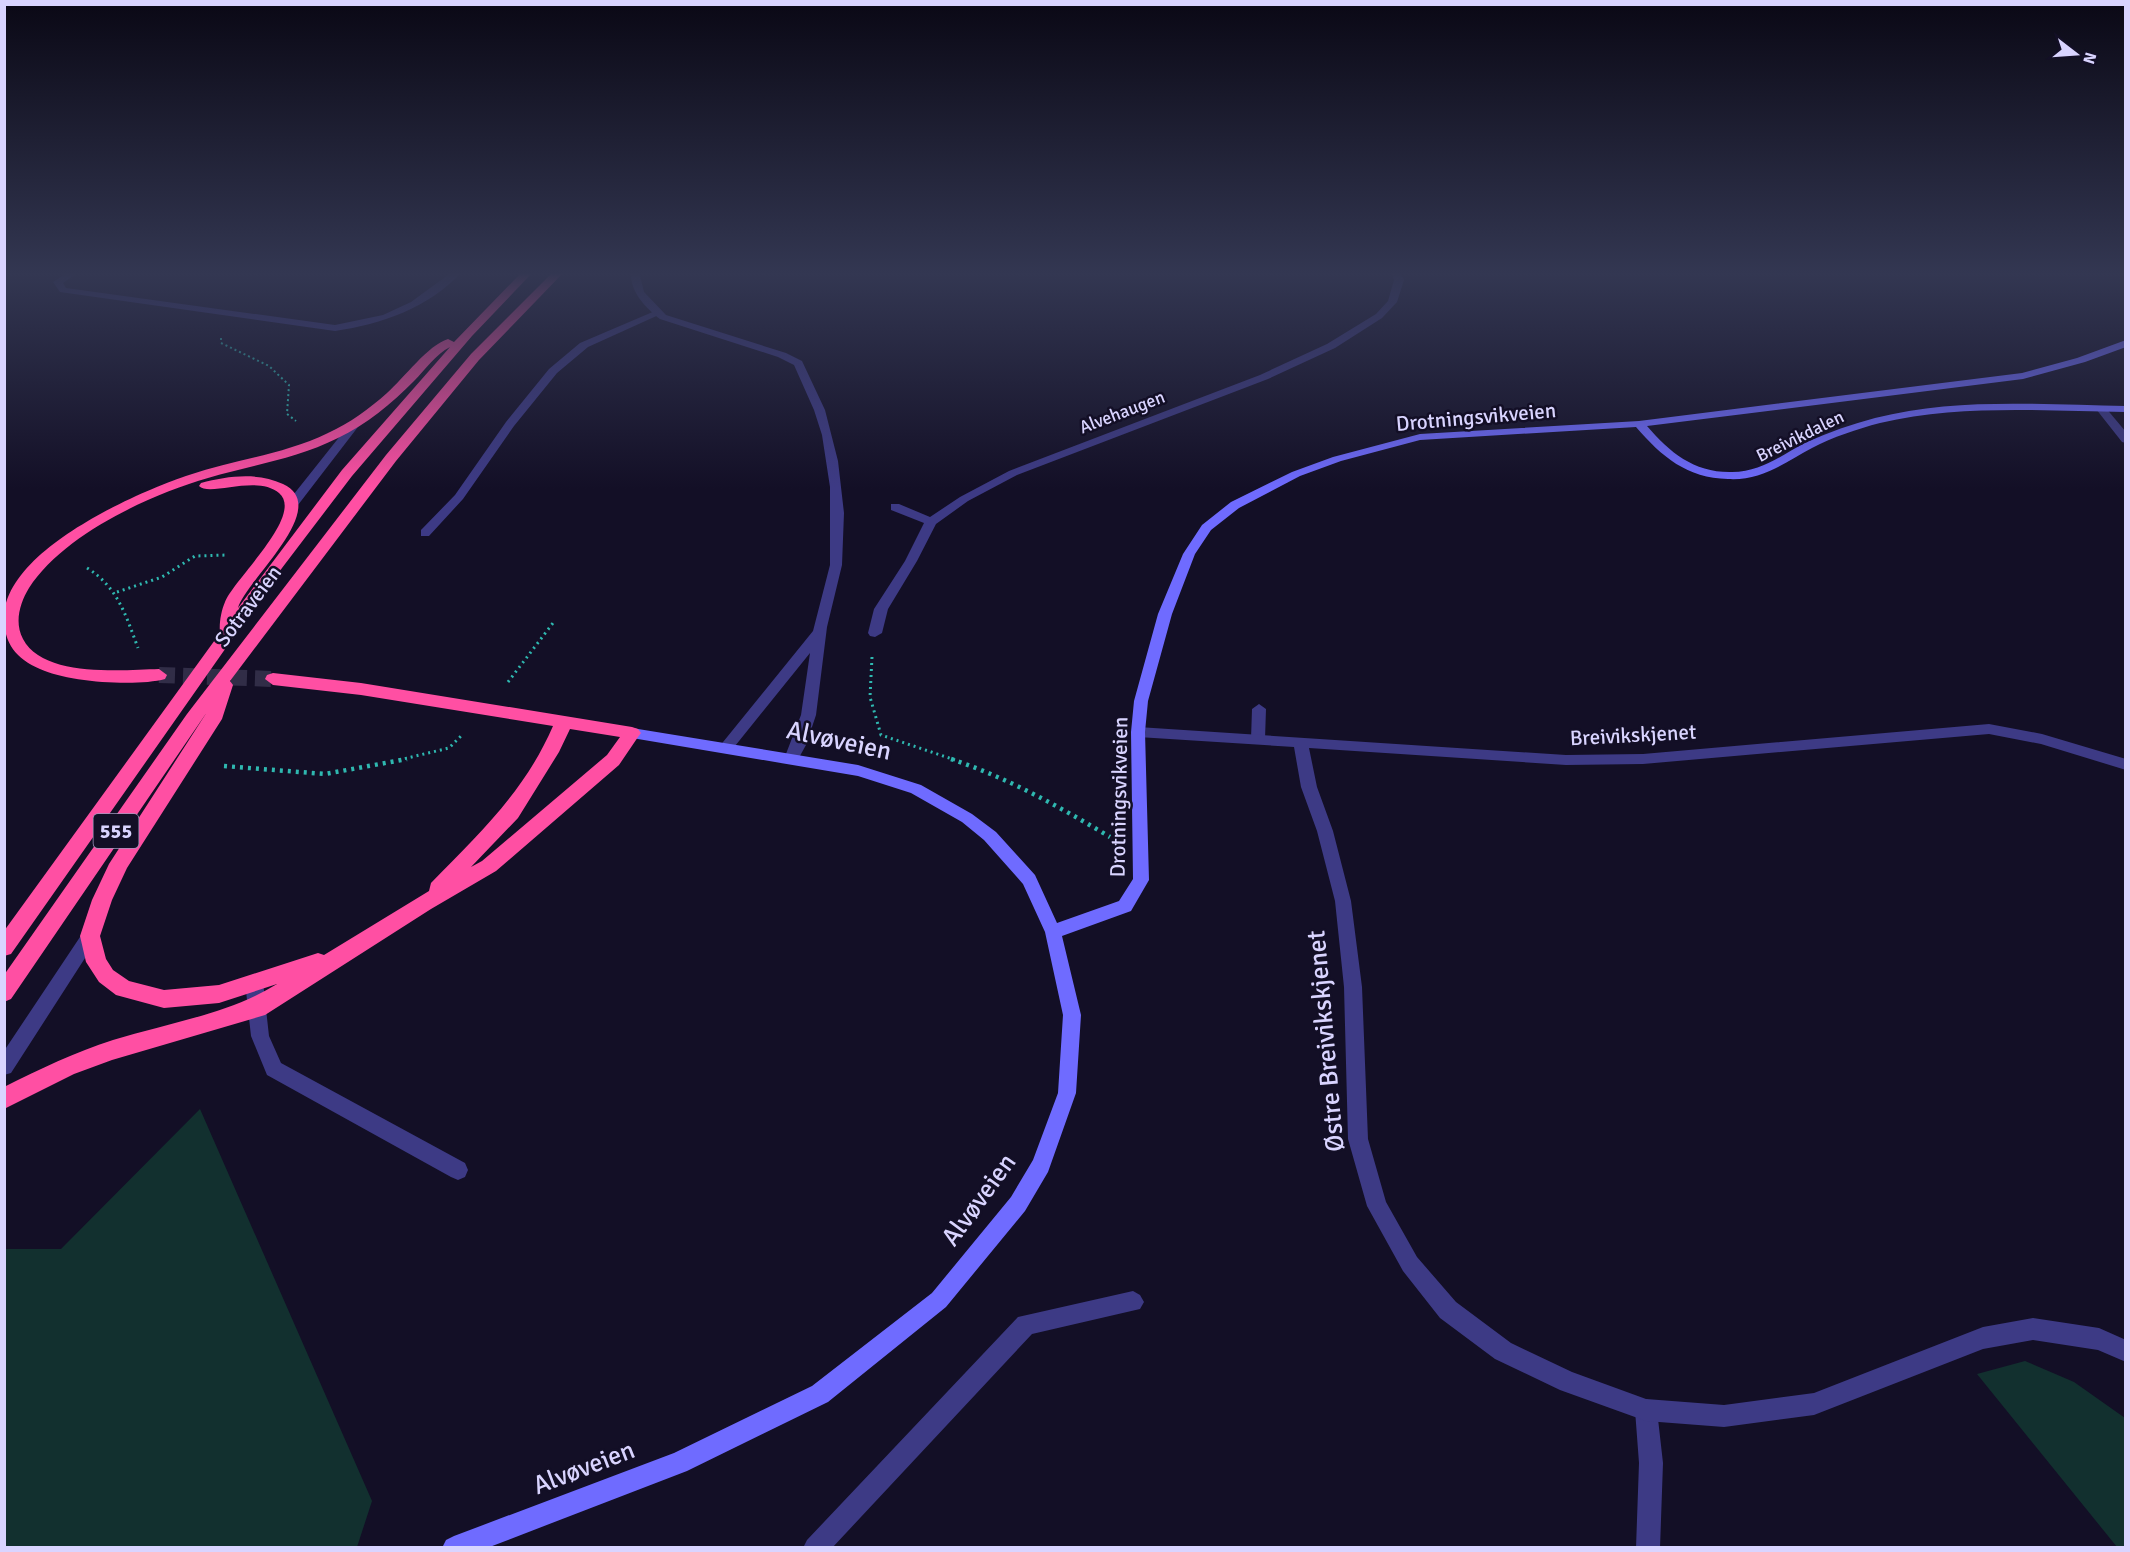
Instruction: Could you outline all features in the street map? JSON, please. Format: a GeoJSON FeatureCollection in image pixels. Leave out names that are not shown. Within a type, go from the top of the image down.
{"type":"FeatureCollection","features":[{"type":"Feature","properties":{"kind":"highway","name":"555"},"geometry":{"type":"LineString","coordinates":[[159,675],[83,675],[38,662],[23,651],[14,640],[10,626],[11,608],[21,587],[36,567],[75,535],[126,507],[194,477],[258,463],[317,443],[356,423],[388,398],[445,344]]}},
{"type":"Feature","properties":{"kind":"highway","name":"Sotraveien"},"geometry":{"type":"LineString","coordinates":[[4,948],[347,472],[458,344]]}},
{"type":"Feature","properties":{"kind":"highway","name":"Sotraveien"},"geometry":{"type":"LineString","coordinates":[[4,993],[193,718],[420,423],[488,344]]}},
{"type":"Feature","properties":{"kind":"highway","name":"555"},"geometry":{"type":"LineString","coordinates":[[126,507],[234,481],[258,481],[276,485],[289,493],[294,502],[292,515],[280,537],[232,600],[227,636]]}},
{"type":"Feature","properties":{"kind":"highway","name":"555"},"geometry":{"type":"LineString","coordinates":[[90,936],[102,900],[119,864],[213,719],[230,670]]}},
{"type":"Feature","properties":{"kind":"highway"},"geometry":{"type":"LineString","coordinates":[[4,1099],[66,1067],[112,1050],[257,1008],[424,903],[489,866],[613,760],[632,733],[361,689],[273,679]]}},
{"type":"Feature","properties":{"kind":"highway"},"geometry":{"type":"LineString","coordinates":[[424,903],[511,813],[553,747],[564,722]]}},
{"type":"Feature","properties":{"kind":"highway"},"geometry":{"type":"LineString","coordinates":[[90,936],[96,962],[106,976],[123,989],[144,996],[164,999],[219,994],[342,954]]}},
{"type":"Feature","properties":{"kind":"main road","name":"Drotningsvikveien"},"geometry":{"type":"LineString","coordinates":[[1053,932],[1125,906],[1141,880],[1138,732],[1141,701],[1162,625],[1189,554],[1206,528],[1235,505],[1296,474],[1398,441],[1507,431],[1639,424],[2023,376],[2081,360],[2122,344]]}},
{"type":"Feature","properties":{"kind":"main road","name":"Breivikdalen"},"geometry":{"type":"LineString","coordinates":[[1639,424],[1668,457],[1688,468],[1708,474],[1747,476],[1769,471],[1830,436],[1905,415],[1956,409],[2126,410]]}},
{"type":"Feature","properties":{"kind":"main road","name":"Alvøveien"},"geometry":{"type":"LineString","coordinates":[[454,1548],[679,1463],[820,1394],[939,1300],[1018,1204],[1041,1165],[1067,1093],[1072,1015],[1053,932],[1029,880],[990,836],[967,818],[916,789],[858,771],[632,733]]}},
{"type":"Feature","properties":{"kind":"street"},"geometry":{"type":"LineString","coordinates":[[425,533],[459,497],[510,424],[553,371],[585,344]]}},
{"type":"Feature","properties":{"kind":"street"},"geometry":{"type":"LineString","coordinates":[[749,344],[782,355],[798,363],[829,441],[837,487],[836,566],[819,633],[812,706],[801,742],[791,759]]}},
{"type":"Feature","properties":{"kind":"street","name":"Alvehaugen"},"geometry":{"type":"LineString","coordinates":[[875,633],[881,609],[911,561],[931,522],[964,499],[1013,473],[1264,377],[1333,344]]}},
{"type":"Feature","properties":{"kind":"street"},"geometry":{"type":"LineString","coordinates":[[2101,409],[2126,440]]}},
{"type":"Feature","properties":{"kind":"street","name":"555"},"geometry":{"type":"LineString","coordinates":[[294,502],[356,423]]}},
{"type":"Feature","properties":{"kind":"street"},"geometry":{"type":"LineString","coordinates":[[895,507],[931,522]]}},
{"type":"Feature","properties":{"kind":"street"},"geometry":{"type":"LineString","coordinates":[[726,747],[819,633]]}},
{"type":"Feature","properties":{"kind":"street"},"geometry":{"type":"LineString","coordinates":[[1258,739],[1259,709]]}},
{"type":"Feature","properties":{"kind":"street","name":"Breivikskjenet"},"geometry":{"type":"LineString","coordinates":[[1138,732],[1566,760],[1643,759],[1989,729],[2042,739],[2126,765]]}},
{"type":"Feature","properties":{"kind":"street","name":"Østre Breivikskjenet"},"geometry":{"type":"LineString","coordinates":[[1300,741],[1309,787],[1325,831],[1343,901],[1353,987],[1358,1139],[1377,1206],[1410,1264],[1448,1310],[1503,1351],[1569,1382],[1646,1410],[1724,1416],[1814,1404],[1983,1338],[2033,1329],[2099,1339],[2126,1351]]}},
{"type":"Feature","properties":{"kind":"street","name":"555"},"geometry":{"type":"LineString","coordinates":[[4,1067],[90,936]]}},
{"type":"Feature","properties":{"kind":"street"},"geometry":{"type":"LineString","coordinates":[[254,982],[260,1036],[274,1069],[458,1170]]}},
{"type":"Feature","properties":{"kind":"street"},"geometry":{"type":"LineString","coordinates":[[815,1548],[1026,1325],[1132,1302]]}},
{"type":"Feature","properties":{"kind":"street"},"geometry":{"type":"LineString","coordinates":[[1646,1410],[1651,1463],[1648,1548]]}},
{"type":"Feature","properties":{"kind":"path"},"geometry":{"type":"LineString","coordinates":[[224,344],[269,366],[289,386],[290,402],[286,408],[286,414],[299,422]]}},
{"type":"Feature","properties":{"kind":"path"},"geometry":{"type":"LineString","coordinates":[[117,592],[162,577],[195,556],[232,555]]}},
{"type":"Feature","properties":{"kind":"path"},"geometry":{"type":"LineString","coordinates":[[87,568],[102,575],[117,592],[139,651],[116,676]]}},
{"type":"Feature","properties":{"kind":"path"},"geometry":{"type":"LineString","coordinates":[[504,688],[553,623]]}},
{"type":"Feature","properties":{"kind":"path"},"geometry":{"type":"LineString","coordinates":[[875,633],[869,684],[871,708],[881,735],[993,773],[1042,797],[1111,838]]}},
{"type":"Feature","properties":{"kind":"path"},"geometry":{"type":"LineString","coordinates":[[224,766],[325,774],[449,748],[465,732]]}},
{"type":"Feature","properties":{"kind":"green space"},"geometry":{"type":"Polygon","coordinates":[[[200,1109],[372,1501],[357,1547],[5,1547],[5,1249],[61,1249],[200,1109]]]}},
{"type":"Feature","properties":{"kind":"green space"},"geometry":{"type":"Polygon","coordinates":[[[2025,1361],[2074,1382],[2125,1418],[2125,1547],[2117,1547],[1977,1374],[2025,1361]]]}},
{"type":"Feature","properties":{"kind":"tunnel"},"geometry":{"type":"LineString","coordinates":[[159,675],[273,679]]}}]}
